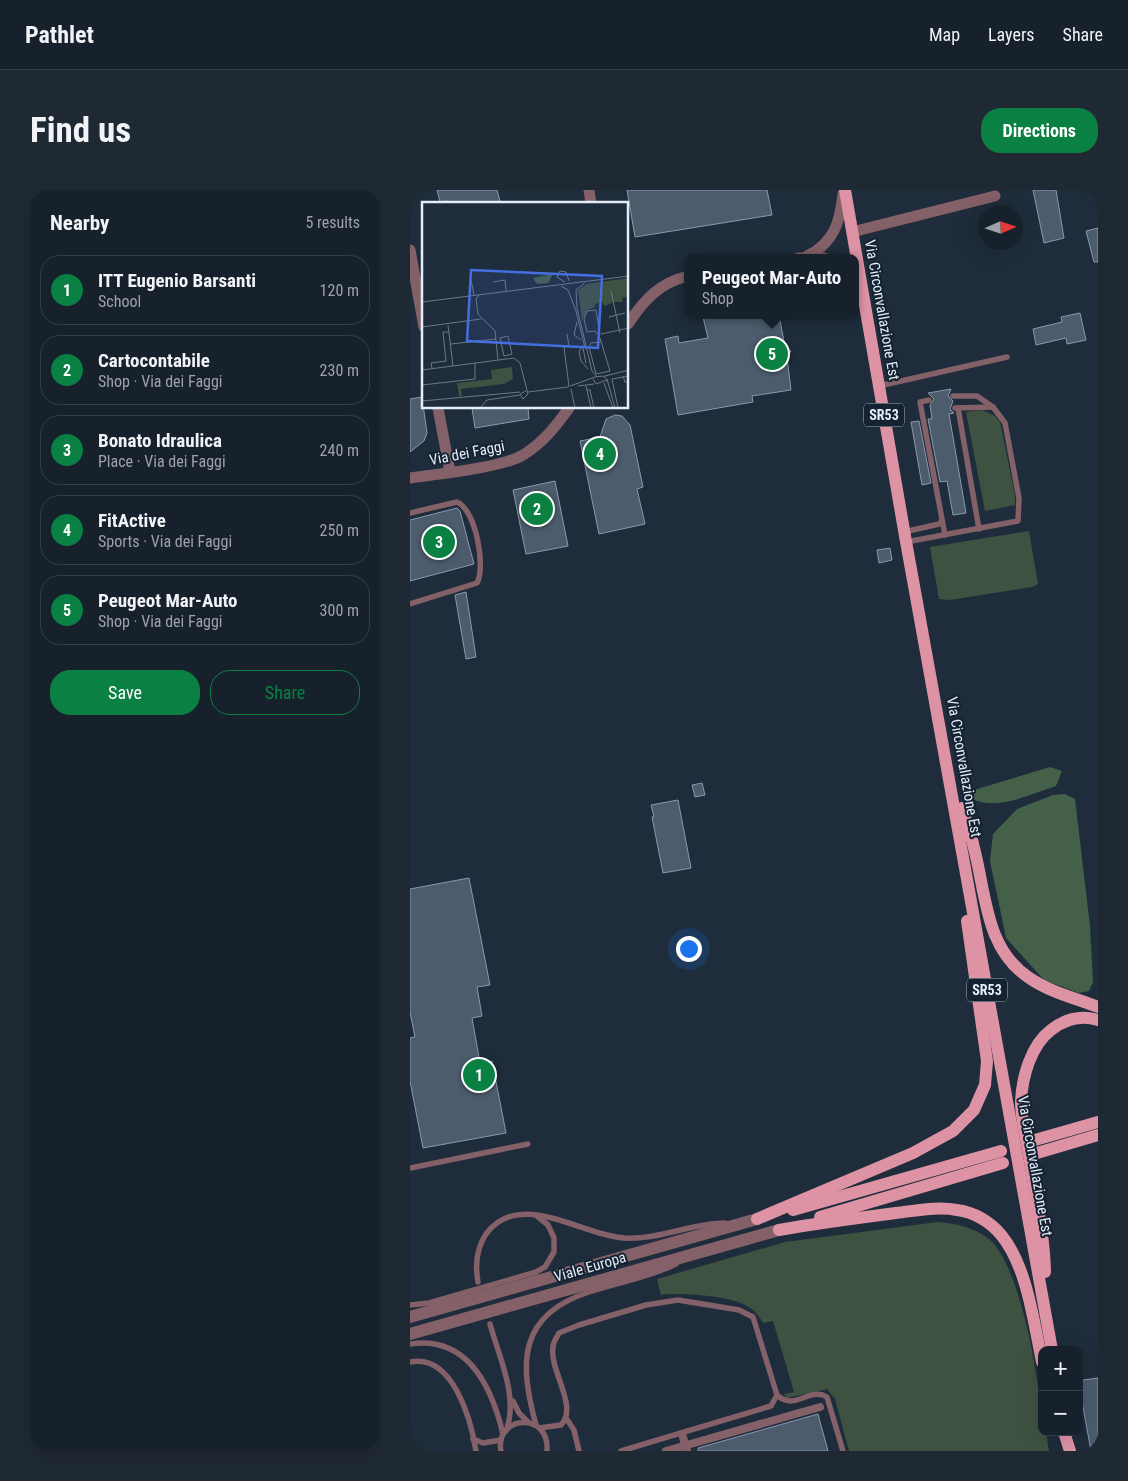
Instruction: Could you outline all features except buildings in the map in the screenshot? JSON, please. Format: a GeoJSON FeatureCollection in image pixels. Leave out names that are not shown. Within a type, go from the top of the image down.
{"type":"FeatureCollection","features":[{"type":"Feature","properties":{"kind":"main road","name":"Via Circonvallazione Est"},"geometry":{"type":"LineString","coordinates":[[844,190],[856,254]]}},
{"type":"Feature","properties":{"kind":"main road","name":"Via Circonvallazione Est"},"geometry":{"type":"LineString","coordinates":[[859,268],[878,386],[1051,1346]]}},
{"type":"Feature","properties":{"kind":"main road"},"geometry":{"type":"LineString","coordinates":[[951,784],[961,807],[974,847],[991,925],[1009,960],[1024,974],[1040,984],[1098,1007]]}},
{"type":"Feature","properties":{"kind":"main road"},"geometry":{"type":"LineString","coordinates":[[757,1219],[930,1144],[959,1126],[978,1104],[985,1085],[987,1061],[971,956],[962,848]]}},
{"type":"Feature","properties":{"kind":"main road"},"geometry":{"type":"LineString","coordinates":[[1046,1312],[1044,1249],[1022,1110],[1023,1088],[1031,1058],[1047,1033],[1070,1019],[1098,1020]]}},
{"type":"Feature","properties":{"kind":"main road"},"geometry":{"type":"LineString","coordinates":[[1098,1122],[1036,1147],[1098,1135]]}},
{"type":"Feature","properties":{"kind":"main road"},"geometry":{"type":"LineString","coordinates":[[757,1219],[1002,1157],[779,1230]]}},
{"type":"Feature","properties":{"kind":"main road"},"geometry":{"type":"LineString","coordinates":[[779,1230],[839,1220],[935,1209],[959,1210],[979,1217],[1003,1237],[1013,1256],[1034,1320],[1039,1346]]}},
{"type":"Feature","properties":{"kind":"main road"},"geometry":{"type":"LineString","coordinates":[[1067,1436],[1070,1451]]}},
{"type":"Feature","properties":{"kind":"street"},"geometry":{"type":"LineString","coordinates":[[809,254],[824,246],[834,233],[840,220],[844,190]]}},
{"type":"Feature","properties":{"kind":"street"},"geometry":{"type":"LineString","coordinates":[[852,232],[995,196]]}},
{"type":"Feature","properties":{"kind":"street"},"geometry":{"type":"LineString","coordinates":[[410,250],[422,316]]}},
{"type":"Feature","properties":{"kind":"street"},"geometry":{"type":"LineString","coordinates":[[630,315],[660,286],[684,277]]}},
{"type":"Feature","properties":{"kind":"street"},"geometry":{"type":"LineString","coordinates":[[859,289],[865,298]]}},
{"type":"Feature","properties":{"kind":"street"},"geometry":{"type":"LineString","coordinates":[[438,409],[450,472]]}},
{"type":"Feature","properties":{"kind":"street","name":"Via dei Faggi"},"geometry":{"type":"LineString","coordinates":[[410,478],[506,462],[522,456],[552,430],[568,409]]}},
{"type":"Feature","properties":{"kind":"street","name":"Viale Europa"},"geometry":{"type":"LineString","coordinates":[[410,1317],[757,1219]]}},
{"type":"Feature","properties":{"kind":"street","name":"Viale Europa"},"geometry":{"type":"LineString","coordinates":[[410,1334],[779,1230]]}},
{"type":"Feature","properties":{"kind":"street"},"geometry":{"type":"LineString","coordinates":[[666,1451],[686,1448],[820,1407]]}},
{"type":"Feature","properties":{"kind":"street"},"geometry":{"type":"LineString","coordinates":[[682,1434],[686,1448]]}},
{"type":"Feature","properties":{"kind":"lane"},"geometry":{"type":"LineString","coordinates":[[878,386],[1007,357]]}},
{"type":"Feature","properties":{"kind":"lane"},"geometry":{"type":"LineString","coordinates":[[905,537],[945,535],[1016,522],[1019,518],[1019,498],[1010,440],[1005,423],[993,407],[972,394],[953,396]]}},
{"type":"Feature","properties":{"kind":"lane"},"geometry":{"type":"LineString","coordinates":[[929,400],[920,402],[945,535]]}},
{"type":"Feature","properties":{"kind":"lane"},"geometry":{"type":"LineString","coordinates":[[979,529],[956,408],[993,407]]}},
{"type":"Feature","properties":{"kind":"lane"},"geometry":{"type":"LineString","coordinates":[[922,414],[931,412]]}},
{"type":"Feature","properties":{"kind":"lane"},"geometry":{"type":"LineString","coordinates":[[410,513],[457,502],[463,505],[469,512],[475,532],[482,575],[477,583],[410,604]]}},
{"type":"Feature","properties":{"kind":"lane"},"geometry":{"type":"LineString","coordinates":[[905,537],[939,524],[942,520]]}},
{"type":"Feature","properties":{"kind":"lane"},"geometry":{"type":"LineString","coordinates":[[410,1168],[528,1144]]}},
{"type":"Feature","properties":{"kind":"lane"},"geometry":{"type":"LineString","coordinates":[[478,1282],[477,1257],[481,1242],[500,1221],[511,1216],[535,1214],[556,1219],[598,1234],[624,1238],[661,1236],[708,1224],[738,1224]]}},
{"type":"Feature","properties":{"kind":"lane"},"geometry":{"type":"LineString","coordinates":[[410,1305],[424,1304],[536,1272],[545,1267],[554,1252],[554,1238],[548,1225],[535,1214]]}},
{"type":"Feature","properties":{"kind":"lane"},"geometry":{"type":"LineString","coordinates":[[538,1427],[527,1385],[525,1359],[529,1342],[546,1316],[563,1303],[581,1295],[658,1273],[705,1251]]}},
{"type":"Feature","properties":{"kind":"lane"},"geometry":{"type":"LineString","coordinates":[[442,1308],[463,1293]]}},
{"type":"Feature","properties":{"kind":"lane"},"geometry":{"type":"LineString","coordinates":[[579,1451],[574,1430],[566,1418],[567,1406],[553,1359],[552,1346],[559,1333],[579,1325],[646,1306],[678,1300],[739,1310],[753,1318],[777,1395],[783,1401],[790,1402],[817,1394],[827,1397],[843,1451]]}},
{"type":"Feature","properties":{"kind":"lane"},"geometry":{"type":"LineString","coordinates":[[490,1324],[512,1407],[503,1435],[501,1451]]}},
{"type":"Feature","properties":{"kind":"lane"},"geometry":{"type":"LineString","coordinates":[[410,1344],[422,1344],[448,1350],[472,1364],[488,1389],[503,1435]]}},
{"type":"Feature","properties":{"kind":"lane"},"geometry":{"type":"LineString","coordinates":[[410,1362],[420,1362],[441,1368],[451,1378],[463,1407],[476,1451]]}},
{"type":"Feature","properties":{"kind":"lane"},"geometry":{"type":"LineString","coordinates":[[504,1375],[516,1407],[529,1423],[538,1427],[546,1436],[547,1451]]}},
{"type":"Feature","properties":{"kind":"lane"},"geometry":{"type":"LineString","coordinates":[[621,1451],[771,1406],[777,1395]]}},
{"type":"Feature","properties":{"kind":"lane"},"geometry":{"type":"LineString","coordinates":[[538,1427],[558,1426],[566,1418]]}},
{"type":"Feature","properties":{"kind":"lane"},"geometry":{"type":"LineString","coordinates":[[473,1439],[483,1443],[503,1435],[515,1424],[529,1423]]}},
{"type":"Feature","properties":{"kind":"green space"},"geometry":{"type":"Polygon","coordinates":[[[982,410],[995,416],[1000,422],[1015,495],[1015,505],[985,511],[966,412],[982,410]]]}},
{"type":"Feature","properties":{"kind":"green space"},"geometry":{"type":"Polygon","coordinates":[[[1029,531],[1038,584],[1032,587],[950,600],[939,599],[930,547],[1029,531]]]}},
{"type":"Feature","properties":{"kind":"green space"},"geometry":{"type":"Polygon","coordinates":[[[1050,767],[1062,771],[1056,786],[1002,802],[980,802],[970,798],[974,790],[1050,767]]]}},
{"type":"Feature","properties":{"kind":"green space"},"geometry":{"type":"Polygon","coordinates":[[[1065,794],[1075,799],[1090,926],[1093,982],[1089,991],[1079,993],[1044,980],[1006,938],[990,861],[993,834],[1017,809],[1053,795],[1065,794]]]}},
{"type":"Feature","properties":{"kind":"green space"},"geometry":{"type":"Polygon","coordinates":[[[938,1222],[965,1227],[989,1239],[1000,1253],[1011,1274],[1020,1300],[1034,1359],[1038,1388],[1038,1436],[1047,1436],[1049,1451],[849,1451],[835,1399],[827,1389],[787,1398],[784,1394],[794,1392],[773,1321],[763,1323],[750,1308],[718,1297],[661,1295],[657,1279],[785,1242],[938,1222]]]}},
{"type":"Feature","properties":{"kind":"place","name":"Peugeot Mar-Auto"},"geometry":{"type":"Point","coordinates":[772,354]}},
{"type":"Feature","properties":{"kind":"place","name":"FitActive"},"geometry":{"type":"Point","coordinates":[600,454]}},
{"type":"Feature","properties":{"kind":"place","name":"Cartocontabile"},"geometry":{"type":"Point","coordinates":[537,509]}},
{"type":"Feature","properties":{"kind":"place","name":"Bonato Idraulica"},"geometry":{"type":"Point","coordinates":[439,542]}},
{"type":"Feature","properties":{"kind":"place","name":"ITT Eugenio Barsanti"},"geometry":{"type":"Point","coordinates":[479,1075]}}]}
